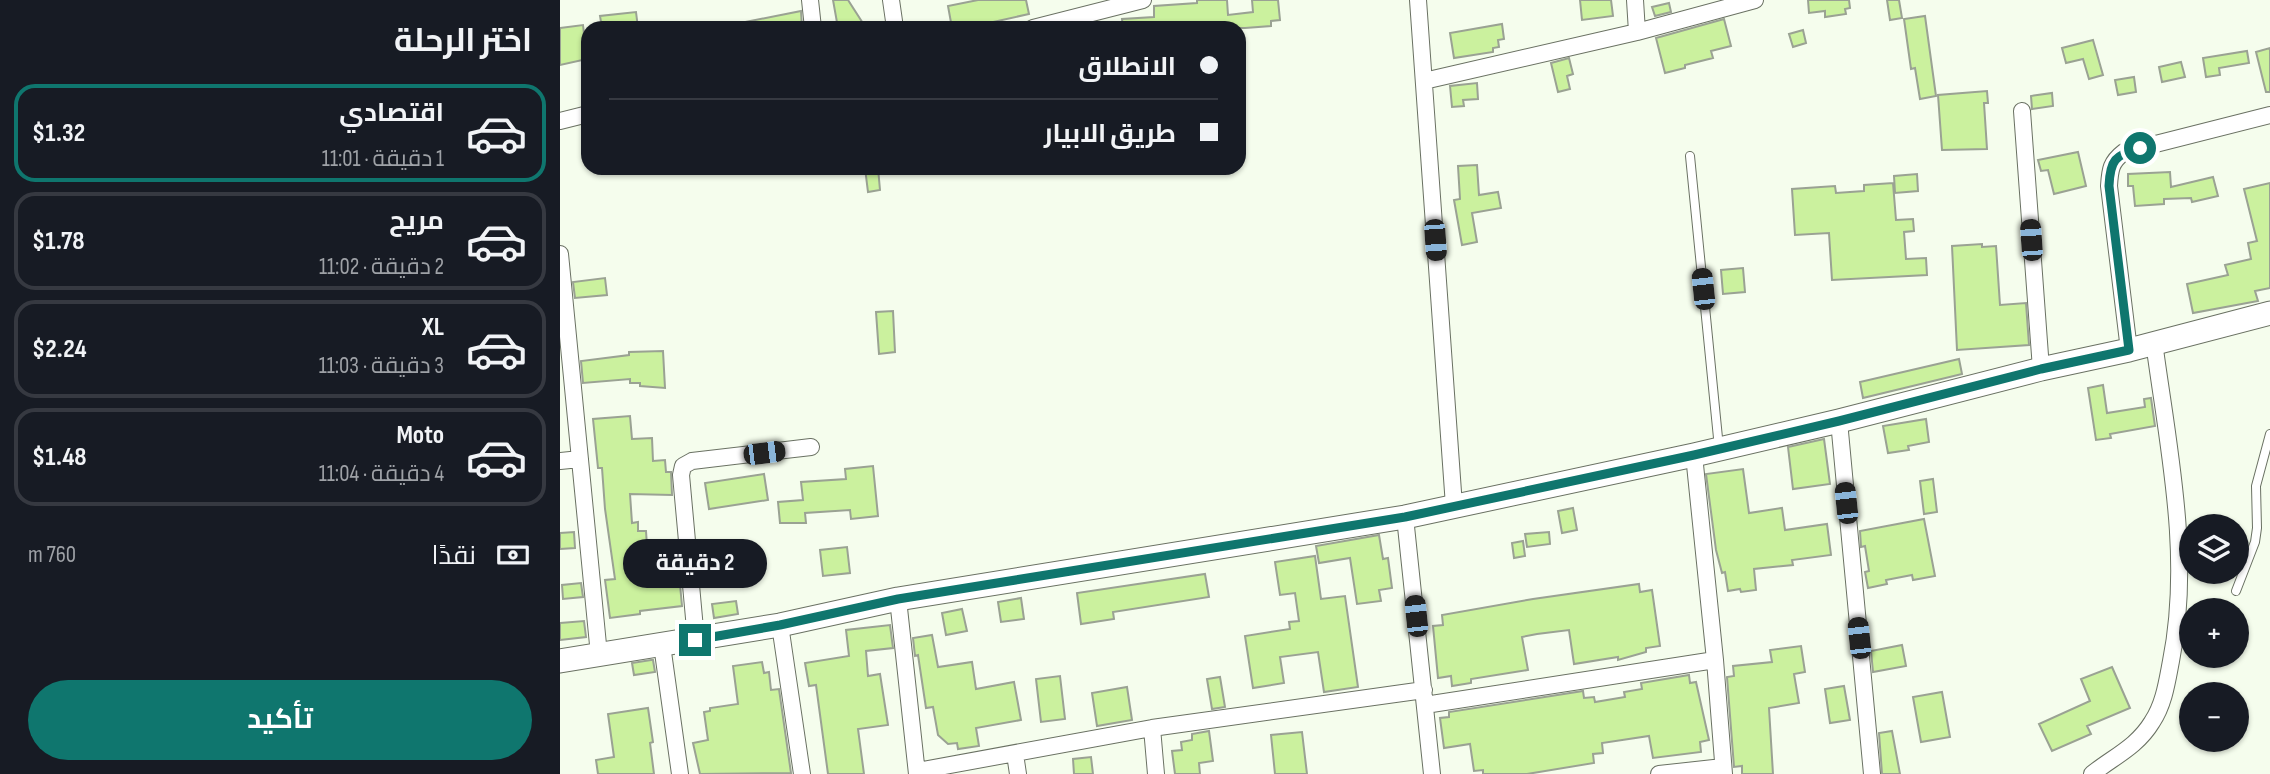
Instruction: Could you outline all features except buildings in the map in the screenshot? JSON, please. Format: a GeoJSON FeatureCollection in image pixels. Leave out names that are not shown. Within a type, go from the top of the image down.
{"type":"FeatureCollection","features":[{"type":"Feature","properties":{"kind":"main road"},"geometry":{"type":"LineString","coordinates":[[560,661],[780,625],[898,599],[1405,517],[1839,421],[2270,313]]}},
{"type":"Feature","properties":{"kind":"street"},"geometry":{"type":"LineString","coordinates":[[810,0],[812,21]]}},
{"type":"Feature","properties":{"kind":"street"},"geometry":{"type":"LineString","coordinates":[[891,0],[894,21]]}},
{"type":"Feature","properties":{"kind":"street"},"geometry":{"type":"LineString","coordinates":[[1060,21],[1143,0]]}},
{"type":"Feature","properties":{"kind":"street"},"geometry":{"type":"LineString","coordinates":[[1418,0],[1454,506]]}},
{"type":"Feature","properties":{"kind":"street"},"geometry":{"type":"LineString","coordinates":[[1635,0],[1637,32]]}},
{"type":"Feature","properties":{"kind":"street"},"geometry":{"type":"LineString","coordinates":[[1424,81],[1637,32],[1755,0]]}},
{"type":"Feature","properties":{"kind":"street"},"geometry":{"type":"LineString","coordinates":[[2022,110],[2041,369]]}},
{"type":"Feature","properties":{"kind":"street"},"geometry":{"type":"LineString","coordinates":[[560,121],[581,116]]}},
{"type":"Feature","properties":{"kind":"street"},"geometry":{"type":"LineString","coordinates":[[2129,350],[2109,186],[2113,160],[2132,150],[2270,116]]}},
{"type":"Feature","properties":{"kind":"street"},"geometry":{"type":"LineString","coordinates":[[560,254],[599,655]]}},
{"type":"Feature","properties":{"kind":"street"},"geometry":{"type":"LineString","coordinates":[[2092,774],[2140,739],[2153,721],[2163,699],[2175,644],[2179,610],[2180,551],[2154,342]]}},
{"type":"Feature","properties":{"kind":"street"},"geometry":{"type":"LineString","coordinates":[[1839,421],[1872,774]]}},
{"type":"Feature","properties":{"kind":"street"},"geometry":{"type":"LineString","coordinates":[[695,640],[681,475],[684,466],[692,461],[811,447]]}},
{"type":"Feature","properties":{"kind":"street"},"geometry":{"type":"LineString","coordinates":[[1659,774],[1724,771],[1694,455]]}},
{"type":"Feature","properties":{"kind":"street"},"geometry":{"type":"LineString","coordinates":[[560,461],[580,459]]}},
{"type":"Feature","properties":{"kind":"street"},"geometry":{"type":"LineString","coordinates":[[1405,517],[1432,774]]}},
{"type":"Feature","properties":{"kind":"street"},"geometry":{"type":"LineString","coordinates":[[898,599],[917,772],[1152,728],[1715,660]]}},
{"type":"Feature","properties":{"kind":"street"},"geometry":{"type":"LineString","coordinates":[[780,625],[802,774]]}},
{"type":"Feature","properties":{"kind":"street"},"geometry":{"type":"LineString","coordinates":[[662,645],[680,774]]}},
{"type":"Feature","properties":{"kind":"street"},"geometry":{"type":"LineString","coordinates":[[1152,728],[1156,774]]}},
{"type":"Feature","properties":{"kind":"street"},"geometry":{"type":"LineString","coordinates":[[1015,754],[1018,774]]}},
{"type":"Feature","properties":{"kind":"lane"},"geometry":{"type":"LineString","coordinates":[[1690,156],[1718,448]]}},
{"type":"Feature","properties":{"kind":"lane"},"geometry":{"type":"LineString","coordinates":[[2236,591],[2255,542],[2256,486],[2270,434]]}},
{"type":"Feature","properties":{"kind":"route"},"geometry":{"type":"LineString","coordinates":[[695,640],[780,625],[898,599],[1405,517],[1694,455],[2041,369],[2129,350],[2109,186],[2113,160],[2124,152],[2140,148]]}}]}
